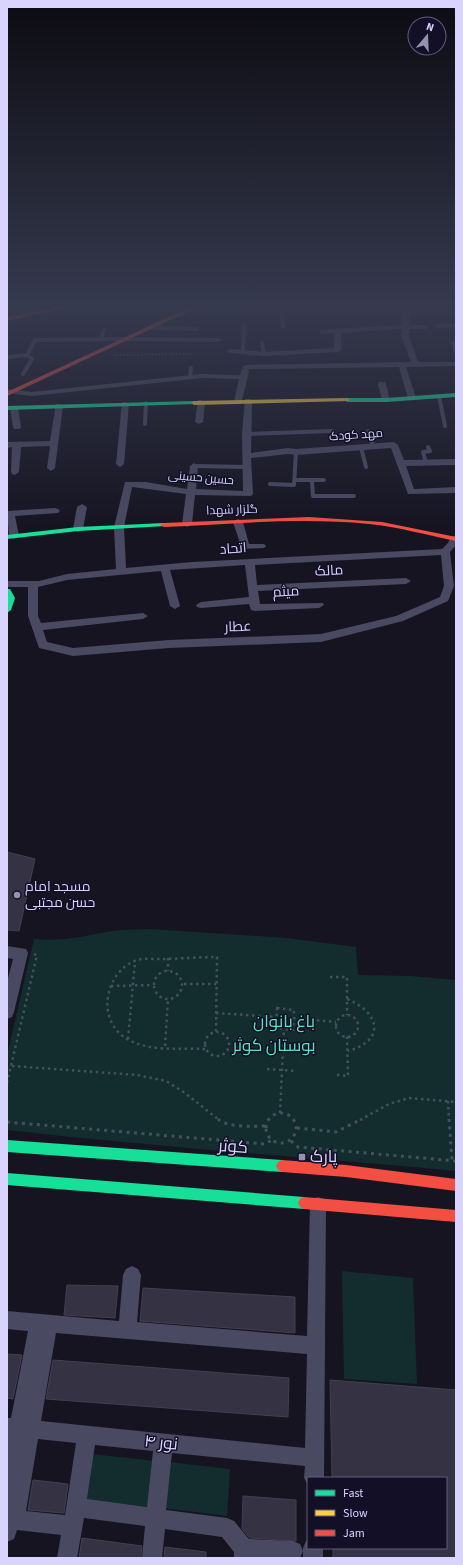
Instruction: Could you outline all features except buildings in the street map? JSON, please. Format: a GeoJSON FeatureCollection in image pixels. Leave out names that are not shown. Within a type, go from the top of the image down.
{"type":"FeatureCollection","features":[{"type":"Feature","properties":{"kind":"street"},"geometry":{"type":"LineString","coordinates":[[9,392],[33,381]]}},
{"type":"Feature","properties":{"kind":"street"},"geometry":{"type":"LineString","coordinates":[[9,392],[32,394],[67,392],[157,381]]}},
{"type":"Feature","properties":{"kind":"street"},"geometry":{"type":"LineString","coordinates":[[238,401],[243,381]]}},
{"type":"Feature","properties":{"kind":"street"},"geometry":{"type":"LineString","coordinates":[[407,381],[412,398]]}},
{"type":"Feature","properties":{"kind":"street"},"geometry":{"type":"LineString","coordinates":[[382,384],[386,400]]}},
{"type":"Feature","properties":{"kind":"street"},"geometry":{"type":"LineString","coordinates":[[18,427],[11,408],[248,400],[386,400],[456,395]]}},
{"type":"Feature","properties":{"kind":"street","name":"حسین حسینی"},"geometry":{"type":"LineString","coordinates":[[119,527],[128,484],[146,485],[191,492],[248,494],[248,456],[246,434],[248,400]]}},
{"type":"Feature","properties":{"kind":"street"},"geometry":{"type":"LineString","coordinates":[[200,422],[201,402]]}},
{"type":"Feature","properties":{"kind":"street"},"geometry":{"type":"LineString","coordinates":[[120,464],[125,404]]}},
{"type":"Feature","properties":{"kind":"street"},"geometry":{"type":"LineString","coordinates":[[51,468],[59,406]]}},
{"type":"Feature","properties":{"kind":"street"},"geometry":{"type":"LineString","coordinates":[[16,472],[17,444]]}},
{"type":"Feature","properties":{"kind":"street"},"geometry":{"type":"LineString","coordinates":[[7,445],[55,444]]}},
{"type":"Feature","properties":{"kind":"street","name":"مهد کودک"},"geometry":{"type":"LineString","coordinates":[[248,456],[288,451],[296,452],[394,445],[411,492],[456,490]]}},
{"type":"Feature","properties":{"kind":"street"},"geometry":{"type":"LineString","coordinates":[[401,463],[456,462]]}},
{"type":"Feature","properties":{"kind":"street"},"geometry":{"type":"LineString","coordinates":[[187,524],[194,466]]}},
{"type":"Feature","properties":{"kind":"street"},"geometry":{"type":"LineString","coordinates":[[78,529],[82,507]]}},
{"type":"Feature","properties":{"kind":"street"},"geometry":{"type":"LineString","coordinates":[[11,537],[10,513],[55,511]]}},
{"type":"Feature","properties":{"kind":"street","name":"گلزار شهدا"},"geometry":{"type":"LineString","coordinates":[[11,537],[78,529],[305,519],[358,521],[455,538]]}},
{"type":"Feature","properties":{"kind":"street"},"geometry":{"type":"LineString","coordinates":[[238,522],[245,547],[261,546]]}},
{"type":"Feature","properties":{"kind":"street"},"geometry":{"type":"LineString","coordinates":[[119,527],[121,573]]}},
{"type":"Feature","properties":{"kind":"street"},"geometry":{"type":"LineString","coordinates":[[445,552],[455,538]]}},
{"type":"Feature","properties":{"kind":"street","name":"اتحاد"},"geometry":{"type":"LineString","coordinates":[[7,584],[33,584],[67,577],[192,566],[445,552]]}},
{"type":"Feature","properties":{"kind":"street","name":"عطار"},"geometry":{"type":"LineString","coordinates":[[33,584],[33,616],[43,645],[73,652],[169,644],[321,638],[399,619],[444,599],[448,586],[445,552]]}},
{"type":"Feature","properties":{"kind":"street"},"geometry":{"type":"LineString","coordinates":[[200,605],[255,604],[250,562]]}},
{"type":"Feature","properties":{"kind":"street"},"geometry":{"type":"LineString","coordinates":[[165,569],[175,606]]}},
{"type":"Feature","properties":{"kind":"street","name":"مالک"},"geometry":{"type":"LineString","coordinates":[[253,588],[406,581]]}},
{"type":"Feature","properties":{"kind":"street"},"geometry":{"type":"LineString","coordinates":[[7,591],[11,598],[7,610]]}},
{"type":"Feature","properties":{"kind":"street","name":"میثم"},"geometry":{"type":"LineString","coordinates":[[255,604],[319,605]]}},
{"type":"Feature","properties":{"kind":"street"},"geometry":{"type":"LineString","coordinates":[[37,626],[143,616]]}},
{"type":"Feature","properties":{"kind":"street"},"geometry":{"type":"LineString","coordinates":[[7,1012],[14,952]]}},
{"type":"Feature","properties":{"kind":"street","name":"کوثر"},"geometry":{"type":"LineString","coordinates":[[7,1146],[346,1171],[456,1185]]}},
{"type":"Feature","properties":{"kind":"street"},"geometry":{"type":"LineString","coordinates":[[7,1179],[456,1216]]}},
{"type":"Feature","properties":{"kind":"street"},"geometry":{"type":"LineString","coordinates":[[314,1477],[318,1205]]}},
{"type":"Feature","properties":{"kind":"street"},"geometry":{"type":"LineString","coordinates":[[127,1330],[132,1274]]}},
{"type":"Feature","properties":{"kind":"street"},"geometry":{"type":"LineString","coordinates":[[7,1320],[316,1346]]}},
{"type":"Feature","properties":{"kind":"street"},"geometry":{"type":"LineString","coordinates":[[7,1493],[19,1428],[43,1323]]}},
{"type":"Feature","properties":{"kind":"street"},"geometry":{"type":"LineString","coordinates":[[19,1428],[10,1522],[72,1526]]}},
{"type":"Feature","properties":{"kind":"street","name":"نور ۴"},"geometry":{"type":"LineString","coordinates":[[19,1428],[315,1458]]}},
{"type":"Feature","properties":{"kind":"street"},"geometry":{"type":"LineString","coordinates":[[67,1558],[87,1435]]}},
{"type":"Feature","properties":{"kind":"street"},"geometry":{"type":"LineString","coordinates":[[152,1558],[163,1443]]}},
{"type":"Feature","properties":{"kind":"street"},"geometry":{"type":"LineString","coordinates":[[76,1507],[227,1528],[244,1553],[293,1551]]}},
{"type":"Feature","properties":{"kind":"lane"},"geometry":{"type":"LineString","coordinates":[[439,396],[446,426]]}},
{"type":"Feature","properties":{"kind":"lane"},"geometry":{"type":"LineString","coordinates":[[145,424],[146,403]]}},
{"type":"Feature","properties":{"kind":"lane"},"geometry":{"type":"LineString","coordinates":[[246,434],[332,431]]}},
{"type":"Feature","properties":{"kind":"lane"},"geometry":{"type":"LineString","coordinates":[[368,431],[373,446]]}},
{"type":"Feature","properties":{"kind":"lane"},"geometry":{"type":"LineString","coordinates":[[426,463],[423,452],[430,451],[428,446]]}},
{"type":"Feature","properties":{"kind":"lane"},"geometry":{"type":"LineString","coordinates":[[361,447],[366,467]]}},
{"type":"Feature","properties":{"kind":"lane"},"geometry":{"type":"LineString","coordinates":[[270,484],[294,485],[296,452]]}},
{"type":"Feature","properties":{"kind":"lane"},"geometry":{"type":"LineString","coordinates":[[194,466],[247,468]]}},
{"type":"Feature","properties":{"kind":"lane"},"geometry":{"type":"LineString","coordinates":[[295,480],[324,480]]}},
{"type":"Feature","properties":{"kind":"lane"},"geometry":{"type":"LineString","coordinates":[[312,481],[313,496],[354,496]]}},
{"type":"Feature","properties":{"kind":"path"},"geometry":{"type":"LineString","coordinates":[[7,1083],[37,955],[14,952]]}},
{"type":"Feature","properties":{"kind":"path"},"geometry":{"type":"LineString","coordinates":[[205,1049],[155,1046],[135,1043],[114,1028],[107,1006],[111,986],[120,971],[139,959],[217,957],[216,1032]]}},
{"type":"Feature","properties":{"kind":"path"},"geometry":{"type":"LineString","coordinates":[[168,958],[168,971]]}},
{"type":"Feature","properties":{"kind":"path"},"geometry":{"type":"LineString","coordinates":[[128,1039],[135,962]]}},
{"type":"Feature","properties":{"kind":"path"},"geometry":{"type":"LineString","coordinates":[[168,971],[177,973],[184,984],[181,993],[168,999],[158,996],[153,985],[155,978],[158,975],[168,971]]}},
{"type":"Feature","properties":{"kind":"path"},"geometry":{"type":"LineString","coordinates":[[330,977],[347,977],[347,1016]]}},
{"type":"Feature","properties":{"kind":"path"},"geometry":{"type":"LineString","coordinates":[[184,984],[216,984]]}},
{"type":"Feature","properties":{"kind":"path"},"geometry":{"type":"LineString","coordinates":[[111,986],[153,985]]}},
{"type":"Feature","properties":{"kind":"path"},"geometry":{"type":"LineString","coordinates":[[165,1046],[168,999]]}},
{"type":"Feature","properties":{"kind":"path"},"geometry":{"type":"LineString","coordinates":[[347,999],[356,1001],[364,1006],[374,1022],[374,1031],[371,1039],[365,1046],[357,1050],[348,1051]]}},
{"type":"Feature","properties":{"kind":"path"},"geometry":{"type":"LineString","coordinates":[[277,1008],[294,1010],[294,1018],[293,1030],[276,1028],[277,1008]]}},
{"type":"Feature","properties":{"kind":"path"},"geometry":{"type":"LineString","coordinates":[[216,1013],[276,1017]]}},
{"type":"Feature","properties":{"kind":"path"},"geometry":{"type":"LineString","coordinates":[[347,1016],[351,1016],[356,1021],[358,1028],[354,1034],[347,1036],[338,1032],[335,1025],[340,1017],[347,1016]]}},
{"type":"Feature","properties":{"kind":"path"},"geometry":{"type":"LineString","coordinates":[[294,1018],[336,1022]]}},
{"type":"Feature","properties":{"kind":"path"},"geometry":{"type":"LineString","coordinates":[[280,1113],[284,1029]]}},
{"type":"Feature","properties":{"kind":"path"},"geometry":{"type":"LineString","coordinates":[[216,1032],[224,1034],[229,1040],[230,1044],[227,1052],[223,1055],[210,1055],[205,1049],[204,1042],[212,1033],[216,1032]]}},
{"type":"Feature","properties":{"kind":"path"},"geometry":{"type":"LineString","coordinates":[[337,1075],[348,1076],[347,1036]]}},
{"type":"Feature","properties":{"kind":"path"},"geometry":{"type":"LineString","coordinates":[[12,1066],[137,1075],[166,1081],[185,1093],[221,1122],[242,1126],[266,1126]]}},
{"type":"Feature","properties":{"kind":"path"},"geometry":{"type":"LineString","coordinates":[[267,1069],[296,1071]]}},
{"type":"Feature","properties":{"kind":"path"},"geometry":{"type":"LineString","coordinates":[[297,1128],[336,1132],[354,1124],[388,1104],[409,1098],[456,1102]]}},
{"type":"Feature","properties":{"kind":"path"},"geometry":{"type":"LineString","coordinates":[[448,1101],[452,1160]]}},
{"type":"Feature","properties":{"kind":"path"},"geometry":{"type":"LineString","coordinates":[[280,1113],[293,1119],[297,1128],[291,1141],[282,1144],[272,1140],[268,1136],[266,1126],[271,1117],[280,1113]]}},
{"type":"Feature","properties":{"kind":"path"},"geometry":{"type":"LineString","coordinates":[[7,1122],[265,1144],[272,1140]]}},
{"type":"Feature","properties":{"kind":"path"},"geometry":{"type":"LineString","coordinates":[[291,1141],[298,1147],[456,1161]]}},
{"type":"Feature","properties":{"kind":"green space","name":"بوستان کوثر"},"geometry":{"type":"Polygon","coordinates":[[[150,929],[287,938],[356,947],[358,975],[411,976],[456,980],[456,1171],[175,1147],[7,1130],[7,1055],[34,939],[55,940],[83,937],[117,930],[150,929]]]}},
{"type":"Feature","properties":{"kind":"green space"},"geometry":{"type":"Polygon","coordinates":[[[342,1271],[413,1278],[417,1384],[344,1379],[342,1271]]]}},
{"type":"Feature","properties":{"kind":"green space"},"geometry":{"type":"Polygon","coordinates":[[[93,1454],[155,1461],[150,1507],[87,1500],[93,1454]]]}},
{"type":"Feature","properties":{"kind":"green space"},"geometry":{"type":"Polygon","coordinates":[[[168,1462],[230,1469],[227,1516],[163,1508],[168,1462]]]}},
{"type":"Feature","properties":{"kind":"traffic: fast"},"geometry":{"type":"LineString","coordinates":[[347,400],[386,400],[456,395]]}},
{"type":"Feature","properties":{"kind":"traffic: fast"},"geometry":{"type":"LineString","coordinates":[[7,408],[194,403]]}},
{"type":"Feature","properties":{"kind":"traffic: fast"},"geometry":{"type":"LineString","coordinates":[[7,537],[78,529],[164,525]]}},
{"type":"Feature","properties":{"kind":"traffic: fast"},"geometry":{"type":"LineString","coordinates":[[7,591],[11,598],[7,610]]}},
{"type":"Feature","properties":{"kind":"traffic: fast"},"geometry":{"type":"LineString","coordinates":[[7,1146],[282,1166]]}},
{"type":"Feature","properties":{"kind":"traffic: fast"},"geometry":{"type":"LineString","coordinates":[[7,1179],[304,1203]]}},
{"type":"Feature","properties":{"kind":"traffic: slow"},"geometry":{"type":"LineString","coordinates":[[194,403],[347,400]]}},
{"type":"Feature","properties":{"kind":"traffic: jam"},"geometry":{"type":"LineString","coordinates":[[7,394],[35,381]]}},
{"type":"Feature","properties":{"kind":"traffic: jam"},"geometry":{"type":"LineString","coordinates":[[164,525],[260,520],[309,519],[357,521],[407,528],[456,539]]}},
{"type":"Feature","properties":{"kind":"traffic: jam"},"geometry":{"type":"LineString","coordinates":[[282,1166],[346,1171],[456,1185]]}},
{"type":"Feature","properties":{"kind":"traffic: jam"},"geometry":{"type":"LineString","coordinates":[[304,1203],[456,1216]]}},
{"type":"Feature","properties":{"kind":"place","name":"مسجد امام حسن مجتبی"},"geometry":{"type":"Point","coordinates":[17,895]}},
{"type":"Feature","properties":{"kind":"place","name":"پارک"},"geometry":{"type":"Point","coordinates":[302,1157]}},
{"type":"Feature","properties":{"kind":"park label","name":"باغ بانوان"},"geometry":{"type":"Point","coordinates":[284,1022]}}]}
